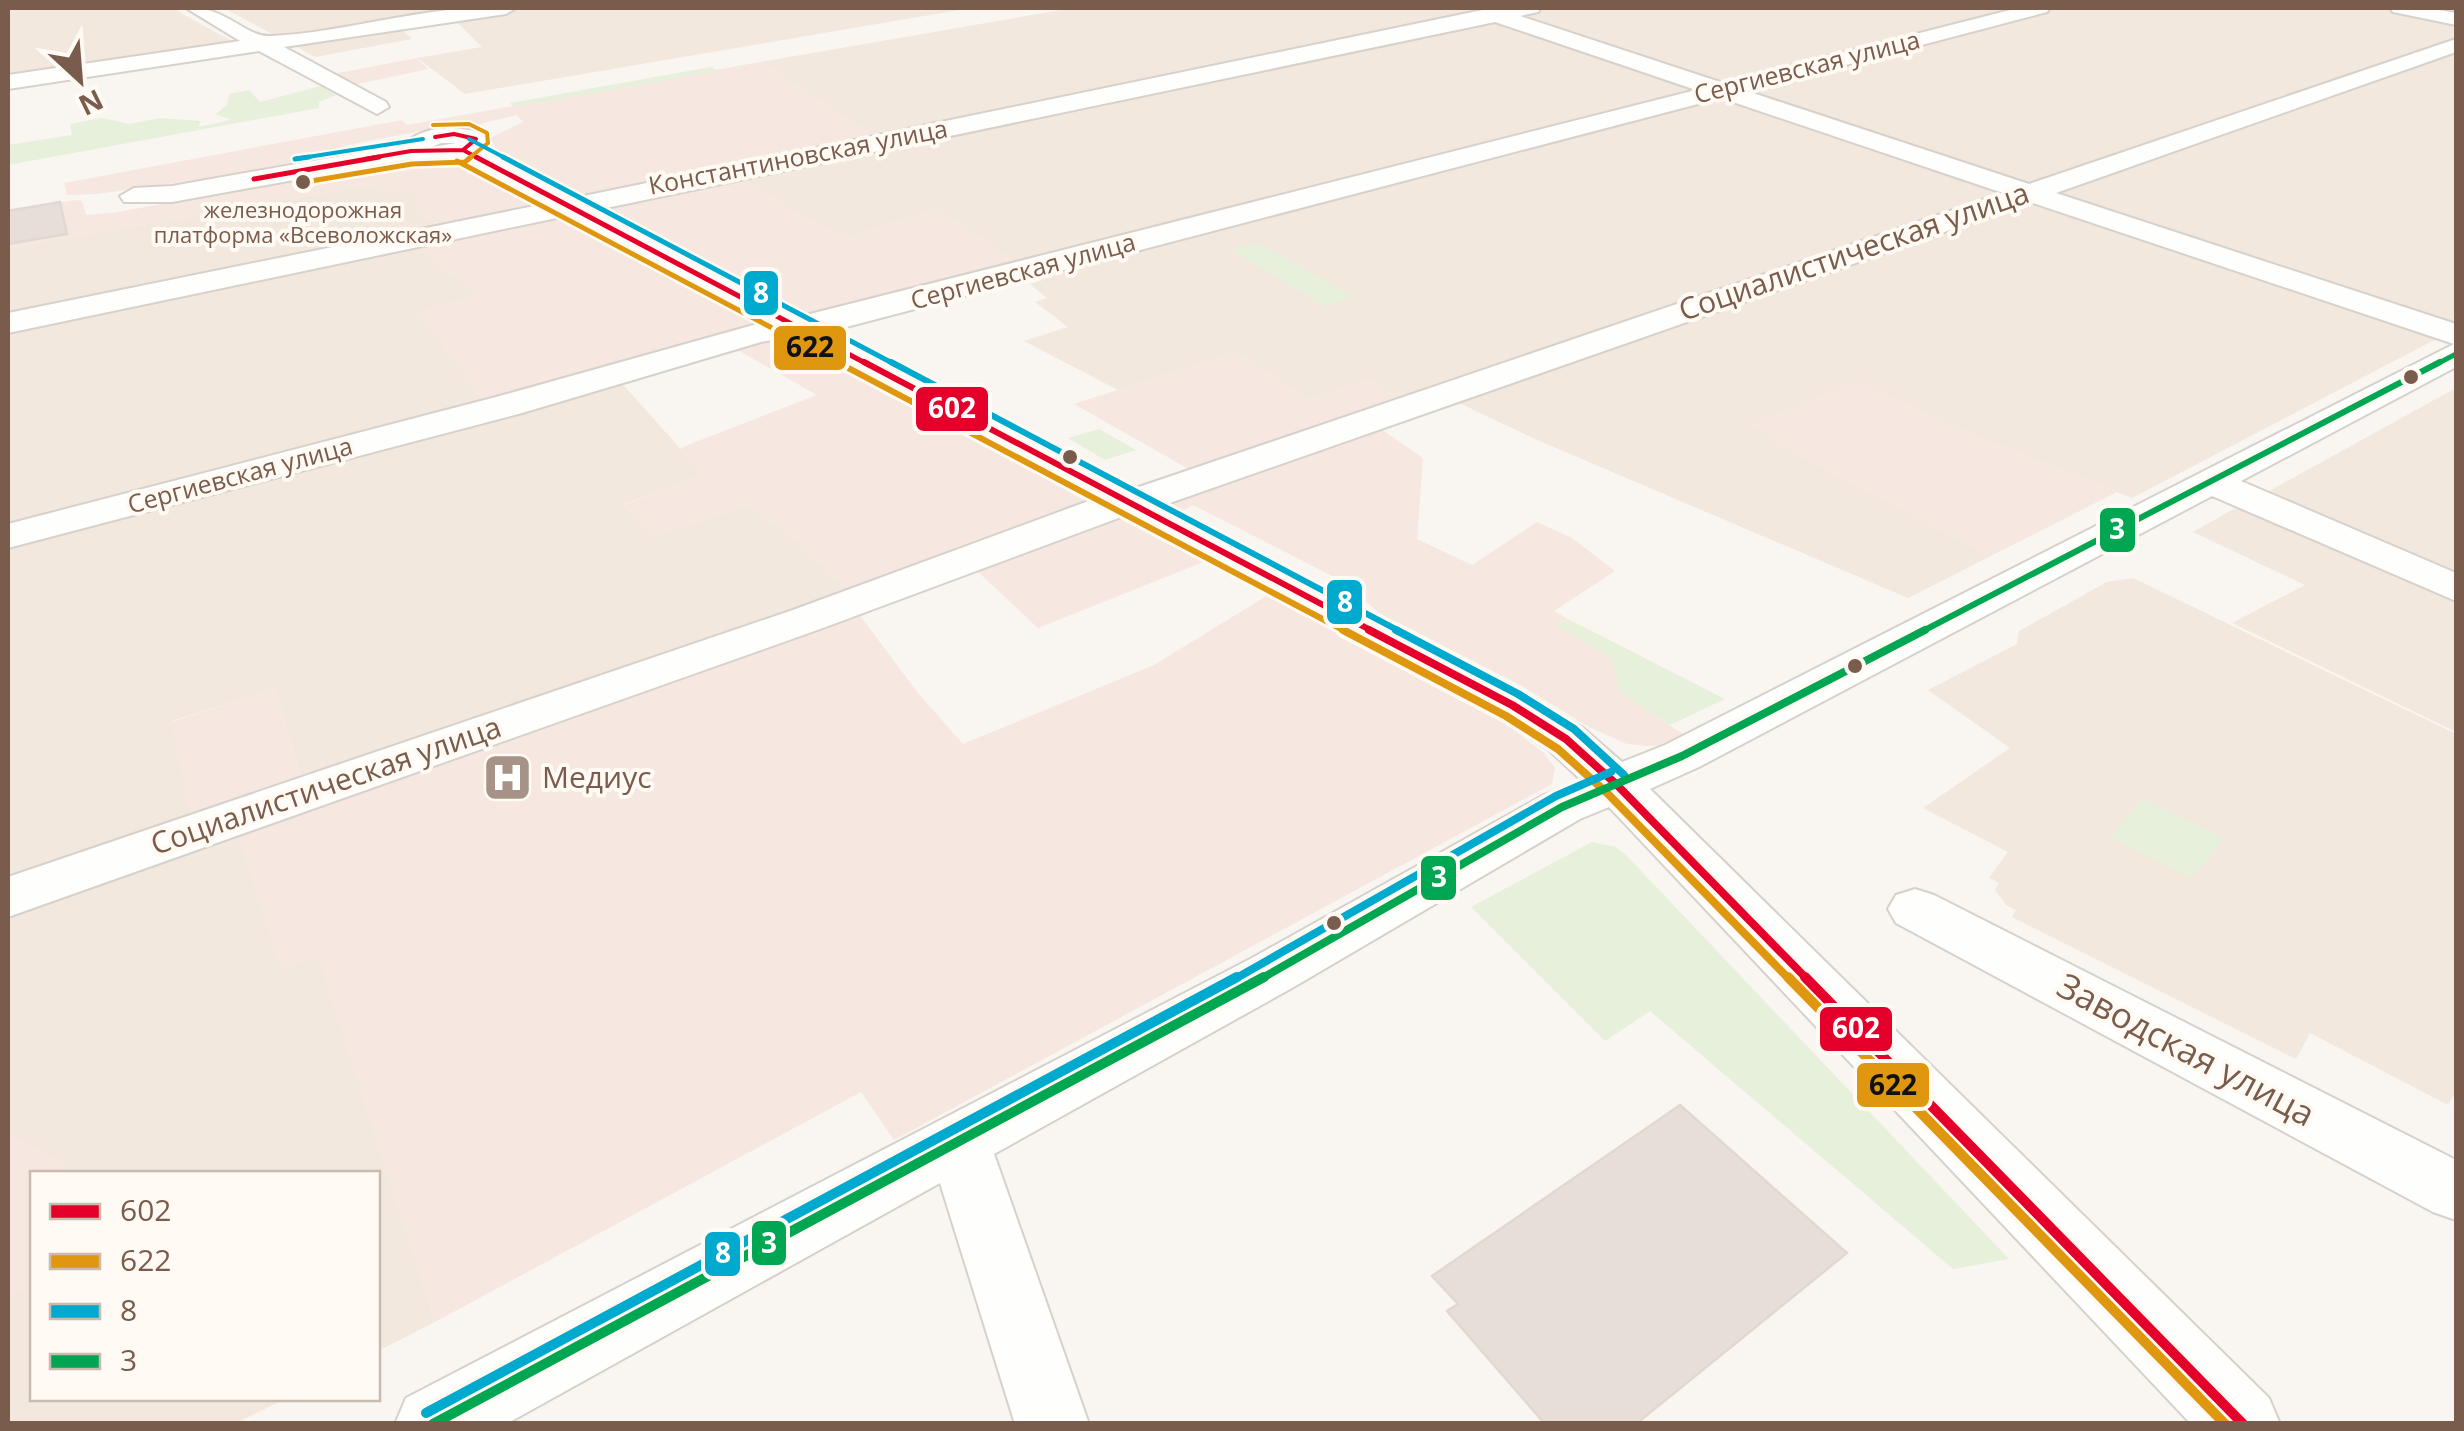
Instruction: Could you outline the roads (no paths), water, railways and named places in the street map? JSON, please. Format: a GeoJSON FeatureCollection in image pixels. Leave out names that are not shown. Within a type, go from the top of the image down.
{"type":"FeatureCollection","features":[{"type":"Feature","properties":{"kind":"street"},"geometry":{"type":"LineString","coordinates":[[196,8],[377,107]]}},
{"type":"Feature","properties":{"kind":"street"},"geometry":{"type":"LineString","coordinates":[[8,82],[506,8]]}},
{"type":"Feature","properties":{"kind":"street","name":"Константиновская улица"},"geometry":{"type":"LineString","coordinates":[[8,323],[1483,11],[1532,8]]}},
{"type":"Feature","properties":{"kind":"street","name":"Сергиевская улица"},"geometry":{"type":"LineString","coordinates":[[8,536],[510,405],[757,333],[798,327],[2040,8]]}},
{"type":"Feature","properties":{"kind":"street"},"geometry":{"type":"LineString","coordinates":[[2400,8],[2456,19]]}},
{"type":"Feature","properties":{"kind":"street"},"geometry":{"type":"LineString","coordinates":[[1483,11],[2456,335]]}},
{"type":"Feature","properties":{"kind":"street","name":"Социалистическая улица"},"geometry":{"type":"LineString","coordinates":[[8,896],[838,609],[1085,514],[1130,502],[2456,45]]}},
{"type":"Feature","properties":{"kind":"street"},"geometry":{"type":"LineString","coordinates":[[8,93],[52,84],[74,72]]}},
{"type":"Feature","properties":{"kind":"street"},"geometry":{"type":"LineString","coordinates":[[134,196],[172,194],[411,151],[427,155],[463,150],[1512,706],[1566,739],[1616,784],[2243,1424]]}},
{"type":"Feature","properties":{"kind":"street"},"geometry":{"type":"LineString","coordinates":[[432,1424],[1272,973],[1562,807],[1682,756],[2456,354]]}},
{"type":"Feature","properties":{"kind":"street"},"geometry":{"type":"LineString","coordinates":[[2211,482],[2456,588]]}},
{"type":"Feature","properties":{"kind":"street","name":"Заводская улица"},"geometry":{"type":"LineString","coordinates":[[1915,909],[2456,1192]]}},
{"type":"Feature","properties":{"kind":"street"},"geometry":{"type":"LineString","coordinates":[[957,1142],[982,1206],[1052,1424]]}},
{"type":"Feature","properties":{"kind":"place","name":"железнодорожная платформа «Всеволожская»"},"geometry":{"type":"Point","coordinates":[303,182]}},
{"type":"Feature","properties":{"kind":"place","name":"Медиус"},"geometry":{"type":"Point","coordinates":[507,778]}}]}
